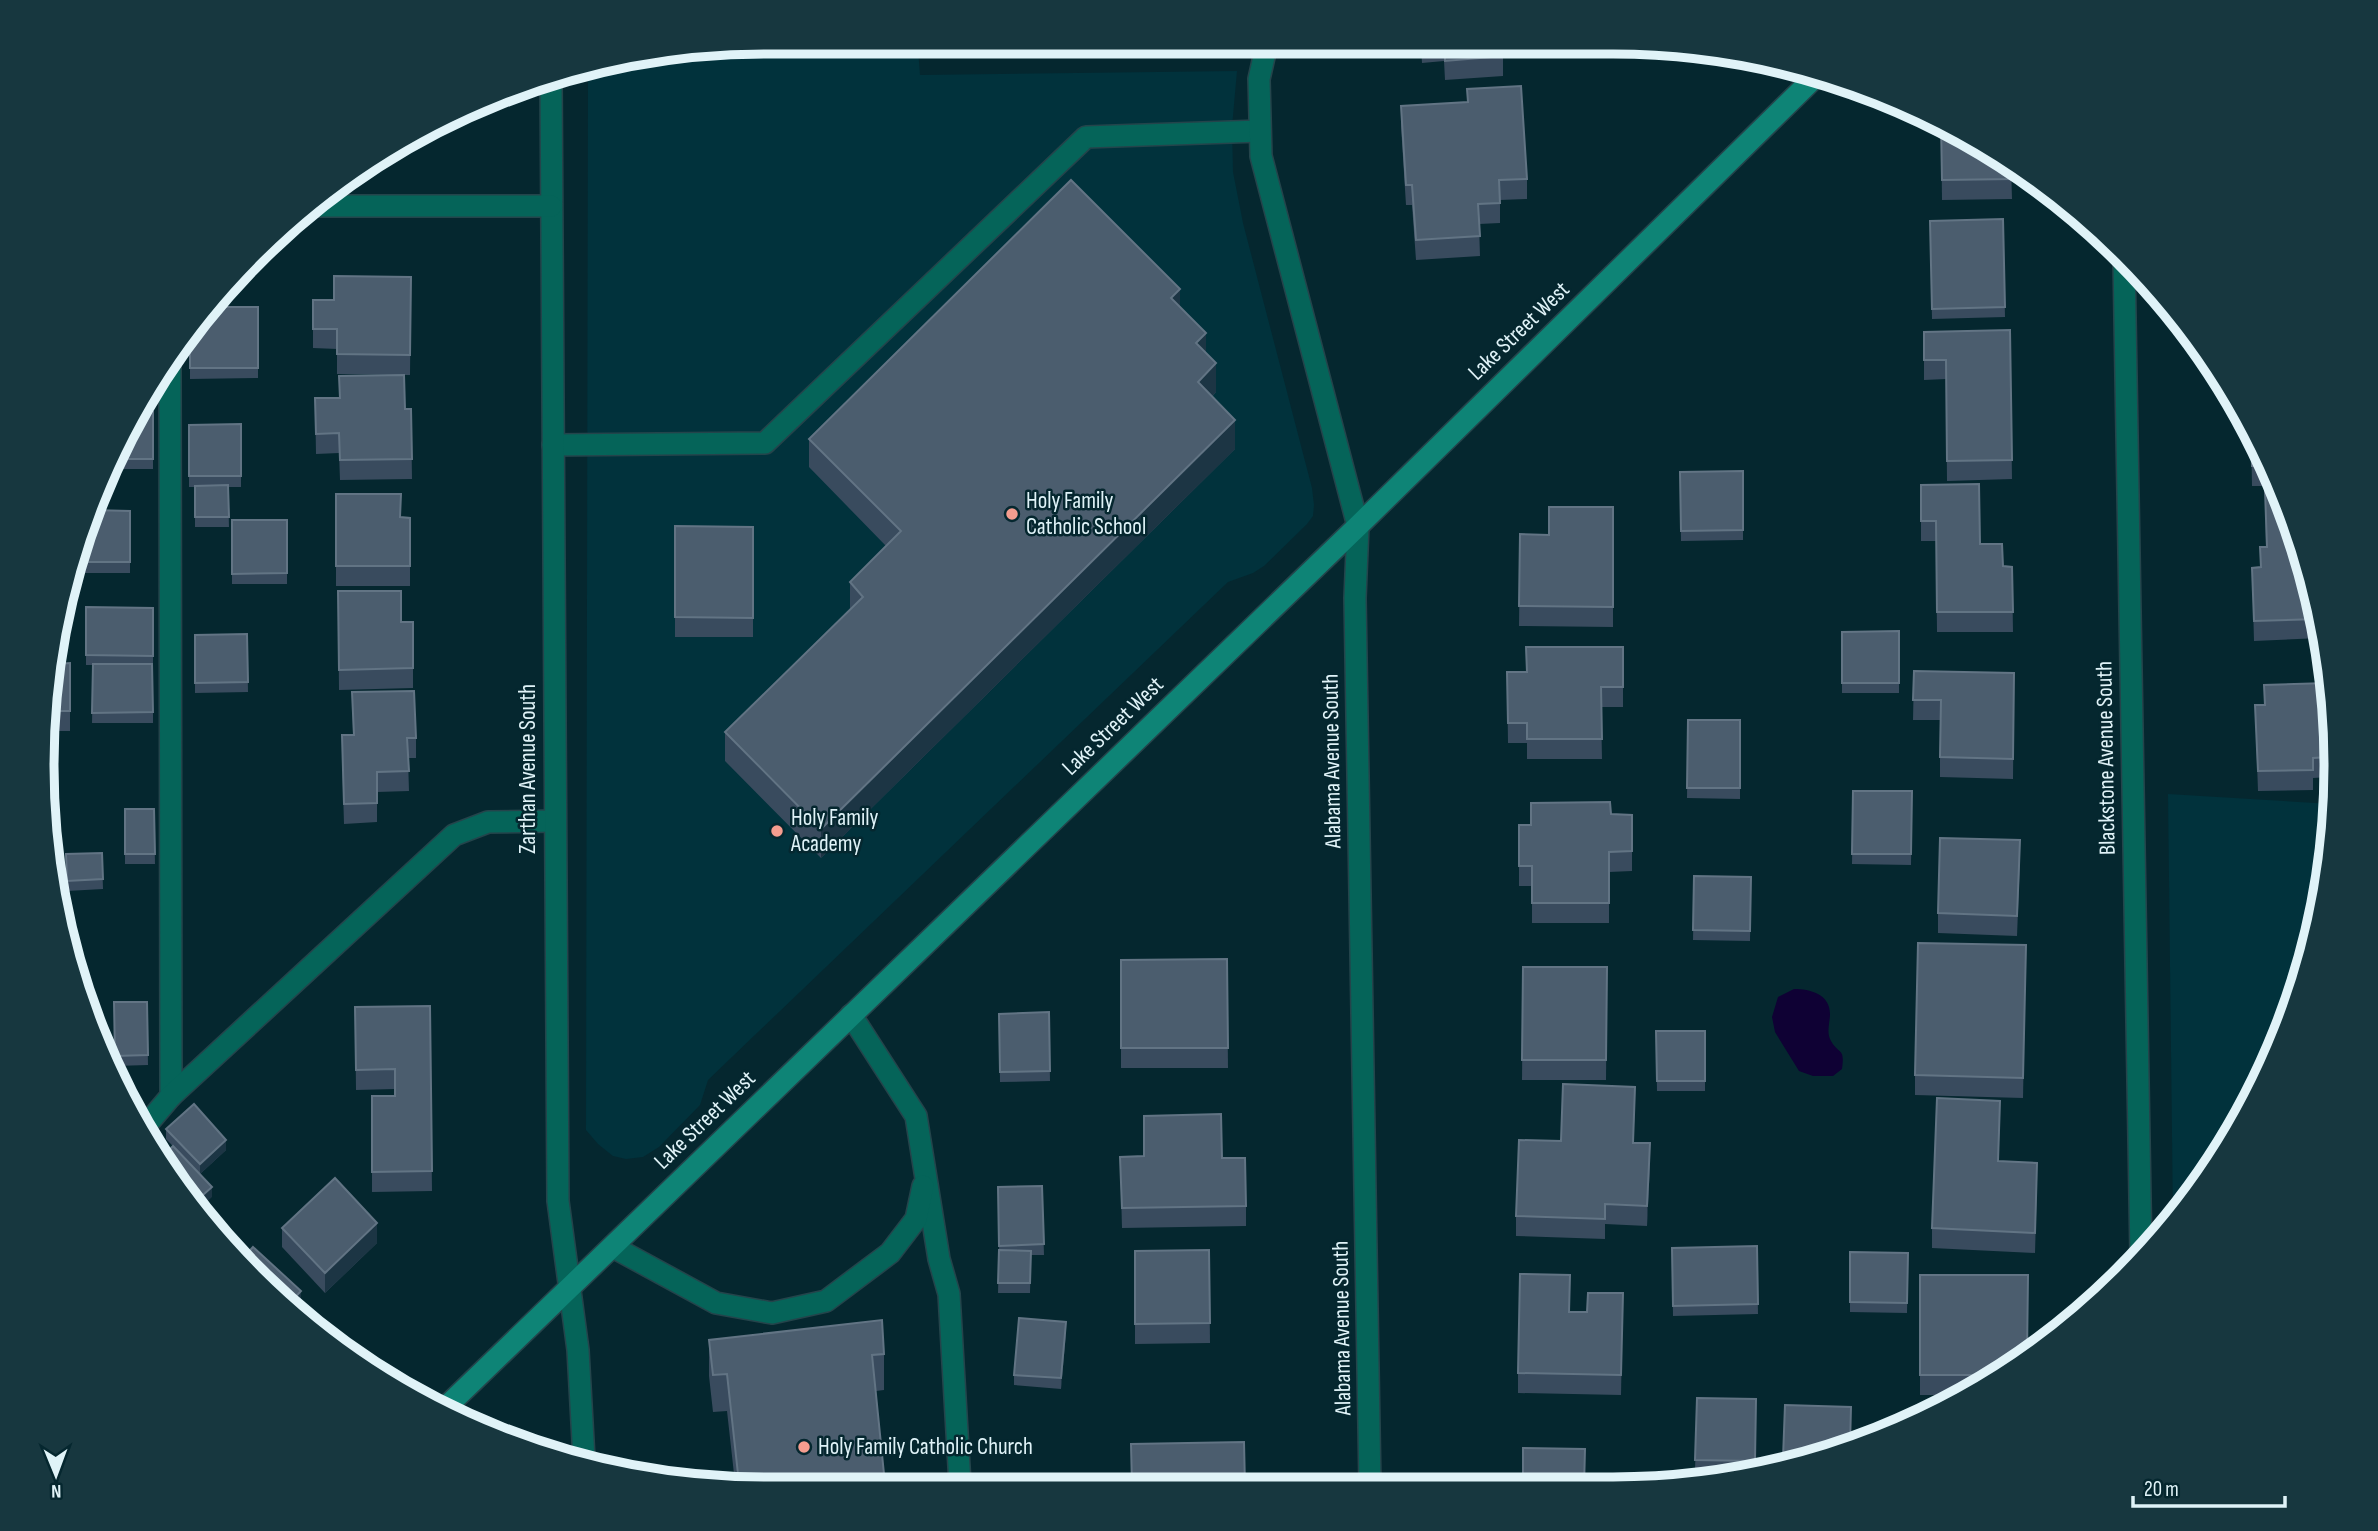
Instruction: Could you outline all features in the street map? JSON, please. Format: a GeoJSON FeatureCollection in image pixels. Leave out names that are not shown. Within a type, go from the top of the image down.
{"type":"FeatureCollection","features":[{"type":"Feature","properties":{"kind":"street","name":"Alabama Avenue South"},"geometry":{"type":"LineString","coordinates":[[1265,54],[1259,79],[1261,156],[1358,526],[1356,612],[1370,1477]]}},
{"type":"Feature","properties":{"kind":"street","name":"Lake Street West"},"geometry":{"type":"LineString","coordinates":[[451,1403],[1358,526],[1810,82]]}},
{"type":"Feature","properties":{"kind":"street","name":"Zarthan Avenue South"},"geometry":{"type":"LineString","coordinates":[[551,88],[558,1201],[578,1350],[584,1454]]}},
{"type":"Feature","properties":{"kind":"street"},"geometry":{"type":"LineString","coordinates":[[553,445],[765,443],[1086,137],[1260,131]]}},
{"type":"Feature","properties":{"kind":"street"},"geometry":{"type":"LineString","coordinates":[[327,206],[551,206]]}},
{"type":"Feature","properties":{"kind":"street","name":"Blackstone Avenue South"},"geometry":{"type":"LineString","coordinates":[[2124,273],[2141,1241]]}},
{"type":"Feature","properties":{"kind":"street"},"geometry":{"type":"LineString","coordinates":[[170,377],[171,1096]]}},
{"type":"Feature","properties":{"kind":"street"},"geometry":{"type":"LineString","coordinates":[[150,1121],[171,1096],[454,835],[488,822],[555,821]]}},
{"type":"Feature","properties":{"kind":"street"},"geometry":{"type":"LineString","coordinates":[[851,1015],[916,1116],[939,1259],[949,1294],[960,1477]]}},
{"type":"Feature","properties":{"kind":"street"},"geometry":{"type":"LineString","coordinates":[[613,1247],[716,1303],[772,1313],[825,1301],[890,1253],[916,1219],[926,1173]]}},
{"type":"Feature","properties":{"kind":"shaded area","name":"Holy Family Academy"},"geometry":{"type":"Polygon","coordinates":[[[766,54],[918,54],[920,75],[1237,71],[1232,127],[1233,172],[1243,223],[1312,488],[1313,516],[1264,566],[1228,582],[708,1080],[700,1105],[659,1147],[643,1157],[626,1159],[613,1156],[586,1130],[588,76],[673,60],[766,54]]]}},
{"type":"Feature","properties":{"kind":"shaded area"},"geometry":{"type":"Polygon","coordinates":[[[2168,794],[2322,803],[2318,858],[2300,950],[2270,1038],[2228,1121],[2204,1161],[2173,1203],[2168,794]]]}},
{"type":"Feature","properties":{"kind":"shaded area"},"geometry":{"type":"Polygon","coordinates":[[[1794,989],[1818,994],[1827,1002],[1830,1038],[1843,1057],[1842,1069],[1833,1076],[1813,1076],[1799,1071],[1775,1032],[1772,1017],[1778,997],[1794,989]]]}},
{"type":"Feature","properties":{"kind":"building"},"geometry":{"type":"Polygon","coordinates":[[[1445,54],[1503,54],[1503,56],[1445,61],[1445,54]]]}},
{"type":"Feature","properties":{"kind":"building"},"geometry":{"type":"Polygon","coordinates":[[[1521,86],[1527,179],[1499,180],[1500,203],[1478,204],[1480,236],[1416,240],[1412,185],[1406,185],[1401,106],[1468,102],[1467,89],[1521,86]]]}},
{"type":"Feature","properties":{"kind":"building"},"geometry":{"type":"Polygon","coordinates":[[[1941,136],[2008,174],[2012,179],[1942,180],[1941,136]]]}},
{"type":"Feature","properties":{"kind":"building","name":"Holy Family Catholic School"},"geometry":{"type":"Polygon","coordinates":[[[1071,180],[1180,289],[1171,298],[1206,333],[1196,343],[1216,363],[1198,382],[1235,420],[821,829],[725,732],[863,597],[850,582],[901,531],[809,439],[1071,180]]]}},
{"type":"Feature","properties":{"kind":"building"},"geometry":{"type":"Polygon","coordinates":[[[2003,219],[2005,307],[1932,309],[1930,221],[2003,219]]]}},
{"type":"Feature","properties":{"kind":"building"},"geometry":{"type":"Polygon","coordinates":[[[334,276],[411,277],[410,355],[337,354],[337,329],[313,329],[313,300],[334,300],[334,276]]]}},
{"type":"Feature","properties":{"kind":"building"},"geometry":{"type":"Polygon","coordinates":[[[223,307],[258,307],[258,368],[190,368],[190,348],[223,307]]]}},
{"type":"Feature","properties":{"kind":"building"},"geometry":{"type":"Polygon","coordinates":[[[2010,330],[2012,460],[1947,461],[1946,360],[1924,360],[1924,332],[2010,330]]]}},
{"type":"Feature","properties":{"kind":"building"},"geometry":{"type":"Polygon","coordinates":[[[404,375],[405,409],[411,409],[412,459],[340,460],[339,433],[316,434],[315,398],[340,398],[339,376],[404,375]]]}},
{"type":"Feature","properties":{"kind":"building"},"geometry":{"type":"Polygon","coordinates":[[[149,412],[153,412],[153,459],[124,459],[149,412]]]}},
{"type":"Feature","properties":{"kind":"building"},"geometry":{"type":"Polygon","coordinates":[[[241,424],[241,476],[189,476],[189,425],[241,424]]]}},
{"type":"Feature","properties":{"kind":"building"},"geometry":{"type":"Polygon","coordinates":[[[1743,471],[1743,530],[1681,531],[1680,472],[1743,471]]]}},
{"type":"Feature","properties":{"kind":"building"},"geometry":{"type":"Polygon","coordinates":[[[1979,484],[1980,544],[2002,544],[2003,566],[2012,567],[2013,612],[1937,612],[1936,521],[1921,521],[1921,485],[1979,484]]]}},
{"type":"Feature","properties":{"kind":"building"},"geometry":{"type":"Polygon","coordinates":[[[228,485],[229,517],[195,517],[195,486],[228,485]]]}},
{"type":"Feature","properties":{"kind":"building"},"geometry":{"type":"Polygon","coordinates":[[[2265,490],[2270,493],[2286,537],[2308,619],[2254,621],[2252,568],[2261,567],[2260,547],[2267,547],[2265,490]]]}},
{"type":"Feature","properties":{"kind":"building"},"geometry":{"type":"Polygon","coordinates":[[[336,494],[401,494],[400,517],[410,518],[410,566],[336,566],[336,494]]]}},
{"type":"Feature","properties":{"kind":"building"},"geometry":{"type":"Polygon","coordinates":[[[1549,507],[1613,507],[1613,607],[1519,606],[1520,534],[1549,535],[1549,507]]]}},
{"type":"Feature","properties":{"kind":"building"},"geometry":{"type":"Polygon","coordinates":[[[102,510],[130,511],[130,562],[84,562],[102,510]]]}},
{"type":"Feature","properties":{"kind":"building"},"geometry":{"type":"Polygon","coordinates":[[[232,520],[287,520],[287,573],[232,574],[232,520]]]}},
{"type":"Feature","properties":{"kind":"building"},"geometry":{"type":"Polygon","coordinates":[[[675,526],[753,527],[753,618],[675,617],[675,526]]]}},
{"type":"Feature","properties":{"kind":"building"},"geometry":{"type":"Polygon","coordinates":[[[338,591],[401,591],[401,622],[413,622],[413,668],[339,670],[338,591]]]}},
{"type":"Feature","properties":{"kind":"building"},"geometry":{"type":"Polygon","coordinates":[[[86,607],[153,608],[153,656],[86,655],[86,607]]]}},
{"type":"Feature","properties":{"kind":"building"},"geometry":{"type":"Polygon","coordinates":[[[1899,631],[1899,683],[1842,683],[1842,632],[1899,631]]]}},
{"type":"Feature","properties":{"kind":"building"},"geometry":{"type":"Polygon","coordinates":[[[247,634],[248,682],[195,683],[195,635],[247,634]]]}},
{"type":"Feature","properties":{"kind":"building"},"geometry":{"type":"Polygon","coordinates":[[[1526,647],[1623,647],[1623,687],[1601,687],[1602,739],[1527,739],[1527,723],[1508,723],[1507,672],[1527,672],[1526,647]]]}},
{"type":"Feature","properties":{"kind":"building"},"geometry":{"type":"Polygon","coordinates":[[[70,663],[70,711],[57,711],[62,664],[70,663]]]}},
{"type":"Feature","properties":{"kind":"building"},"geometry":{"type":"Polygon","coordinates":[[[93,664],[152,664],[153,712],[92,713],[93,664]]]}},
{"type":"Feature","properties":{"kind":"building"},"geometry":{"type":"Polygon","coordinates":[[[1914,671],[2014,673],[2013,759],[1940,757],[1941,700],[1913,700],[1914,671]]]}},
{"type":"Feature","properties":{"kind":"building"},"geometry":{"type":"Polygon","coordinates":[[[2319,683],[2324,757],[2313,758],[2313,770],[2258,771],[2255,705],[2265,705],[2264,685],[2319,683]]]}},
{"type":"Feature","properties":{"kind":"building"},"geometry":{"type":"Polygon","coordinates":[[[414,691],[416,738],[407,738],[409,771],[377,772],[377,803],[344,804],[342,735],[354,735],[352,692],[414,691]]]}},
{"type":"Feature","properties":{"kind":"building"},"geometry":{"type":"Polygon","coordinates":[[[1688,720],[1740,720],[1740,788],[1687,788],[1688,720]]]}},
{"type":"Feature","properties":{"kind":"building"},"geometry":{"type":"Polygon","coordinates":[[[1853,791],[1912,791],[1911,854],[1852,854],[1853,791]]]}},
{"type":"Feature","properties":{"kind":"building"},"geometry":{"type":"Polygon","coordinates":[[[1610,802],[1611,814],[1632,815],[1632,851],[1609,852],[1609,903],[1532,903],[1532,866],[1519,866],[1519,825],[1531,825],[1531,803],[1610,802]]]}},
{"type":"Feature","properties":{"kind":"building"},"geometry":{"type":"Polygon","coordinates":[[[125,809],[154,809],[155,854],[125,854],[125,809]]]}},
{"type":"Feature","properties":{"kind":"building"},"geometry":{"type":"Polygon","coordinates":[[[1940,838],[2020,840],[2017,916],[1938,913],[1940,838]]]}},
{"type":"Feature","properties":{"kind":"building"},"geometry":{"type":"Polygon","coordinates":[[[102,853],[103,879],[67,881],[66,854],[102,853]]]}},
{"type":"Feature","properties":{"kind":"building"},"geometry":{"type":"Polygon","coordinates":[[[1694,876],[1751,877],[1750,931],[1693,930],[1694,876]]]}},
{"type":"Feature","properties":{"kind":"building"},"geometry":{"type":"Polygon","coordinates":[[[1918,943],[2026,945],[2023,1078],[1915,1075],[1918,943]]]}},
{"type":"Feature","properties":{"kind":"building"},"geometry":{"type":"Polygon","coordinates":[[[1227,959],[1228,1048],[1121,1048],[1121,960],[1227,959]]]}},
{"type":"Feature","properties":{"kind":"building"},"geometry":{"type":"Polygon","coordinates":[[[1523,967],[1607,967],[1606,1060],[1522,1060],[1523,967]]]}},
{"type":"Feature","properties":{"kind":"building"},"geometry":{"type":"Polygon","coordinates":[[[114,1002],[147,1002],[148,1055],[117,1056],[114,1002]]]}},
{"type":"Feature","properties":{"kind":"building"},"geometry":{"type":"Polygon","coordinates":[[[430,1006],[432,1171],[372,1172],[372,1096],[395,1096],[395,1069],[356,1070],[355,1007],[430,1006]]]}},
{"type":"Feature","properties":{"kind":"building"},"geometry":{"type":"Polygon","coordinates":[[[1049,1012],[1050,1071],[1000,1072],[999,1014],[1049,1012]]]}},
{"type":"Feature","properties":{"kind":"building"},"geometry":{"type":"Polygon","coordinates":[[[1656,1031],[1705,1031],[1705,1081],[1657,1081],[1656,1031]]]}},
{"type":"Feature","properties":{"kind":"building"},"geometry":{"type":"Polygon","coordinates":[[[1563,1084],[1635,1087],[1633,1143],[1650,1143],[1647,1206],[1605,1204],[1605,1219],[1516,1216],[1519,1140],[1561,1141],[1563,1084]]]}},
{"type":"Feature","properties":{"kind":"building"},"geometry":{"type":"Polygon","coordinates":[[[1937,1098],[2000,1101],[1998,1161],[2037,1163],[2035,1233],[1932,1228],[1937,1098]]]}},
{"type":"Feature","properties":{"kind":"building"},"geometry":{"type":"Polygon","coordinates":[[[194,1104],[226,1140],[200,1164],[166,1129],[194,1104]]]}},
{"type":"Feature","properties":{"kind":"building"},"geometry":{"type":"Polygon","coordinates":[[[1221,1114],[1222,1158],[1245,1158],[1246,1206],[1122,1208],[1120,1157],[1144,1156],[1144,1116],[1221,1114]]]}},
{"type":"Feature","properties":{"kind":"building"},"geometry":{"type":"Polygon","coordinates":[[[173,1146],[212,1187],[200,1197],[168,1151],[173,1146]]]}},
{"type":"Feature","properties":{"kind":"building"},"geometry":{"type":"Polygon","coordinates":[[[335,1178],[377,1223],[325,1273],[282,1228],[335,1178]]]}},
{"type":"Feature","properties":{"kind":"building"},"geometry":{"type":"Polygon","coordinates":[[[1042,1186],[1044,1244],[999,1246],[998,1187],[1042,1186]]]}},
{"type":"Feature","properties":{"kind":"building"},"geometry":{"type":"Polygon","coordinates":[[[1757,1246],[1758,1304],[1673,1306],[1672,1248],[1757,1246]]]}},
{"type":"Feature","properties":{"kind":"building"},"geometry":{"type":"Polygon","coordinates":[[[253,1247],[301,1291],[295,1298],[248,1252],[253,1247]]]}},
{"type":"Feature","properties":{"kind":"building"},"geometry":{"type":"Polygon","coordinates":[[[999,1250],[1031,1251],[1030,1283],[998,1283],[999,1250]]]}},
{"type":"Feature","properties":{"kind":"building"},"geometry":{"type":"Polygon","coordinates":[[[1209,1250],[1210,1323],[1135,1324],[1135,1251],[1209,1250]]]}},
{"type":"Feature","properties":{"kind":"building"},"geometry":{"type":"Polygon","coordinates":[[[1850,1252],[1908,1253],[1907,1303],[1850,1302],[1850,1252]]]}},
{"type":"Feature","properties":{"kind":"building"},"geometry":{"type":"Polygon","coordinates":[[[1520,1274],[1570,1275],[1569,1312],[1587,1312],[1588,1293],[1623,1293],[1621,1375],[1518,1373],[1520,1274]]]}},
{"type":"Feature","properties":{"kind":"building"},"geometry":{"type":"Polygon","coordinates":[[[1920,1275],[2028,1275],[2027,1343],[1978,1375],[1920,1375],[1920,1275]]]}},
{"type":"Feature","properties":{"kind":"building"},"geometry":{"type":"Polygon","coordinates":[[[1019,1318],[1066,1322],[1061,1378],[1014,1375],[1019,1318]]]}},
{"type":"Feature","properties":{"kind":"building","name":"Holy Family Catholic Church"},"geometry":{"type":"Polygon","coordinates":[[[882,1320],[884,1354],[872,1355],[884,1477],[738,1476],[727,1374],[713,1375],[709,1340],[882,1320]]]}},
{"type":"Feature","properties":{"kind":"building"},"geometry":{"type":"Polygon","coordinates":[[[1697,1398],[1756,1399],[1755,1461],[1695,1460],[1697,1398]]]}},
{"type":"Feature","properties":{"kind":"building"},"geometry":{"type":"Polygon","coordinates":[[[1785,1405],[1851,1407],[1850,1436],[1783,1456],[1785,1405]]]}},
{"type":"Feature","properties":{"kind":"building"},"geometry":{"type":"Polygon","coordinates":[[[1244,1442],[1245,1477],[1132,1477],[1131,1444],[1244,1442]]]}},
{"type":"Feature","properties":{"kind":"building"},"geometry":{"type":"Polygon","coordinates":[[[1523,1448],[1585,1449],[1584,1477],[1523,1477],[1523,1448]]]}},
{"type":"Feature","properties":{"kind":"place","name":"Holy Family Catholic School"},"geometry":{"type":"Point","coordinates":[1012,514]}},
{"type":"Feature","properties":{"kind":"place","name":"Holy Family Academy"},"geometry":{"type":"Point","coordinates":[777,831]}},
{"type":"Feature","properties":{"kind":"place","name":"Holy Family Catholic Church"},"geometry":{"type":"Point","coordinates":[804,1447]}}]}
